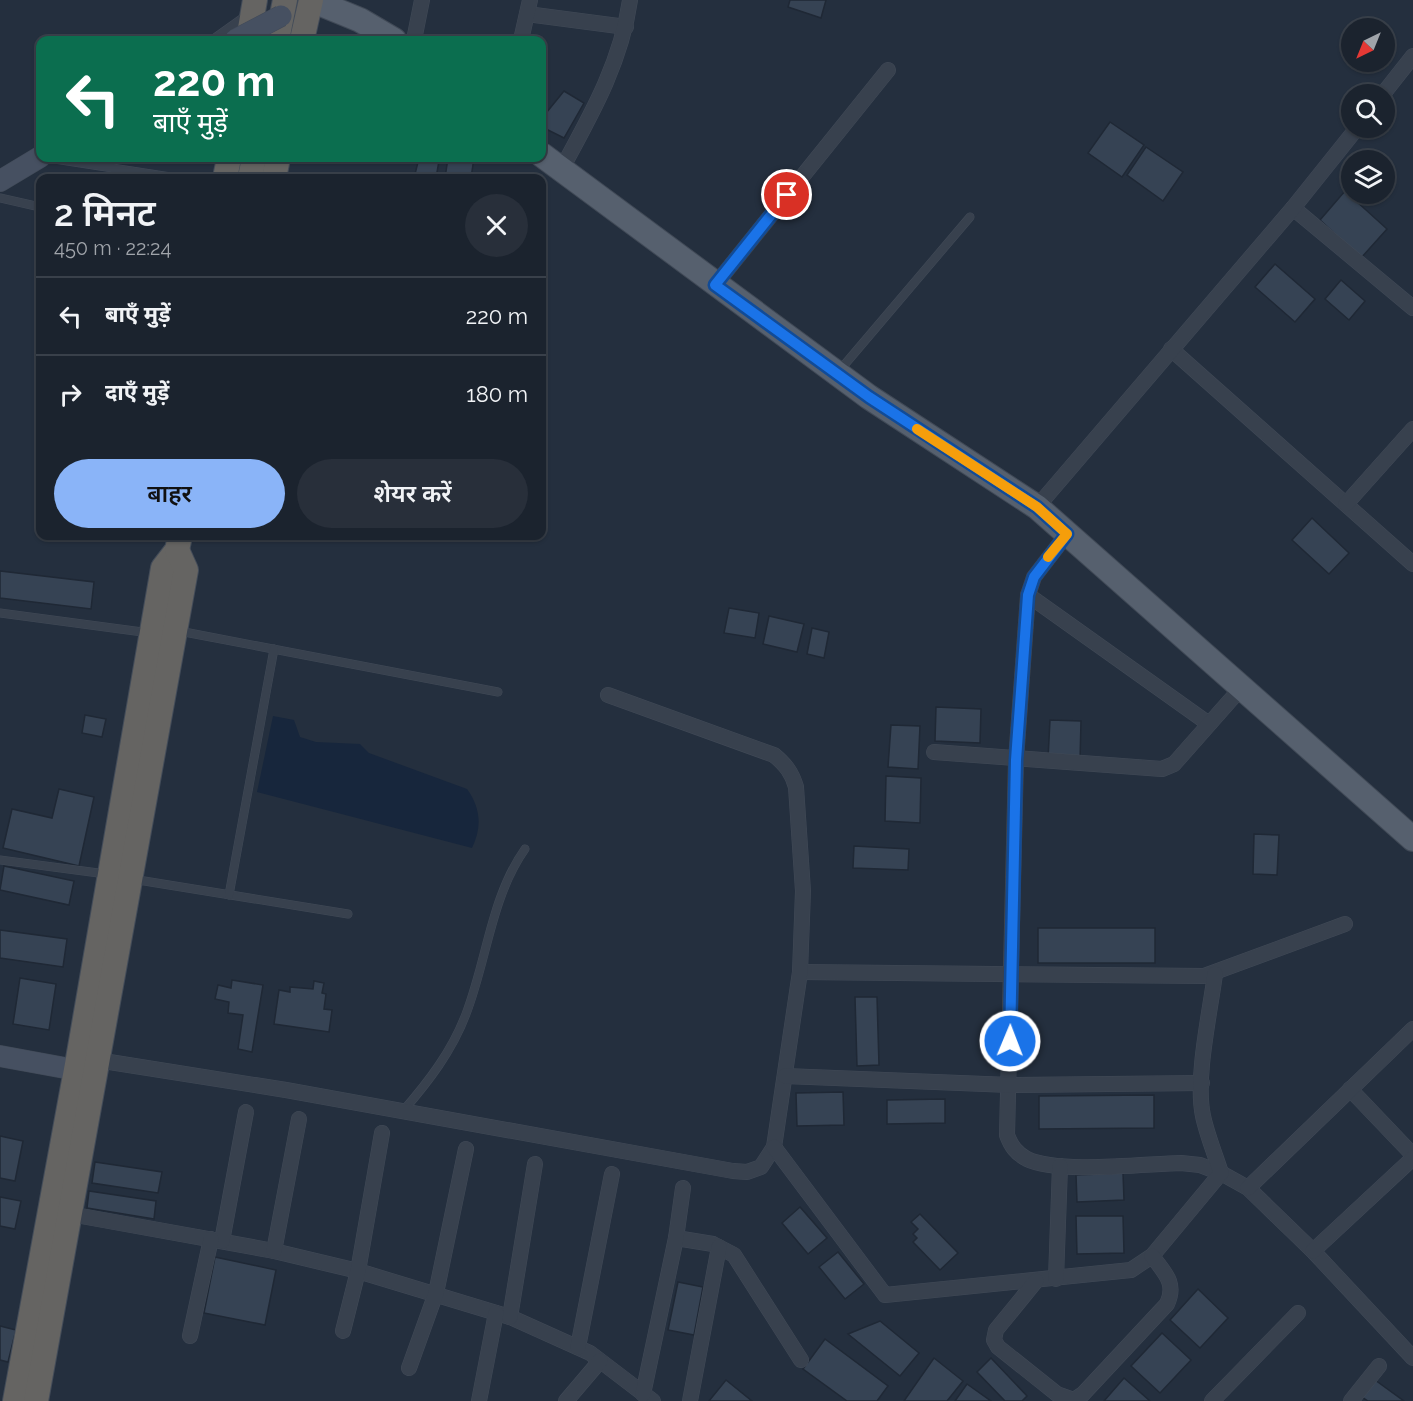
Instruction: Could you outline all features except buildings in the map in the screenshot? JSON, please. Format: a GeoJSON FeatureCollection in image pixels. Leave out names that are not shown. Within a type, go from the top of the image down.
{"type":"FeatureCollection","features":[{"type":"Feature","properties":{"kind":"highway"},"geometry":{"type":"LineString","coordinates":[[303,36],[311,0]]}},
{"type":"Feature","properties":{"kind":"highway"},"geometry":{"type":"LineString","coordinates":[[249,36],[254,6]]}},
{"type":"Feature","properties":{"kind":"highway"},"geometry":{"type":"LineString","coordinates":[[278,36],[283,8]]}},
{"type":"Feature","properties":{"kind":"highway"},"geometry":{"type":"LineString","coordinates":[[15,1401],[87,1065],[164,632],[186,570],[179,543]]}},
{"type":"Feature","properties":{"kind":"highway"},"geometry":{"type":"LineString","coordinates":[[36,1401],[69,1214],[87,1065]]}},
{"type":"Feature","properties":{"kind":"main road"},"geometry":{"type":"LineString","coordinates":[[311,0],[360,20],[387,36]]}},
{"type":"Feature","properties":{"kind":"main road"},"geometry":{"type":"LineString","coordinates":[[241,36],[283,8]]}},
{"type":"Feature","properties":{"kind":"main road"},"geometry":{"type":"LineString","coordinates":[[546,158],[837,374],[1037,507],[1234,697],[1413,839]]}},
{"type":"Feature","properties":{"kind":"main road"},"geometry":{"type":"LineString","coordinates":[[0,181],[36,159]]}},
{"type":"Feature","properties":{"kind":"main road"},"geometry":{"type":"LineString","coordinates":[[0,1056],[87,1065]]}},
{"type":"Feature","properties":{"kind":"street"},"geometry":{"type":"LineString","coordinates":[[415,36],[422,0]]}},
{"type":"Feature","properties":{"kind":"street"},"geometry":{"type":"LineString","coordinates":[[561,170],[612,75],[626,27],[630,0]]}},
{"type":"Feature","properties":{"kind":"street"},"geometry":{"type":"LineString","coordinates":[[522,36],[529,7],[626,27]]}},
{"type":"Feature","properties":{"kind":"street"},"geometry":{"type":"LineString","coordinates":[[1391,84],[1413,56]]}},
{"type":"Feature","properties":{"kind":"street"},"geometry":{"type":"LineString","coordinates":[[715,285],[888,70]]}},
{"type":"Feature","properties":{"kind":"street"},"geometry":{"type":"LineString","coordinates":[[1037,507],[1293,208],[1349,138]]}},
{"type":"Feature","properties":{"kind":"street"},"geometry":{"type":"LineString","coordinates":[[1293,208],[1413,308]]}},
{"type":"Feature","properties":{"kind":"street"},"geometry":{"type":"LineString","coordinates":[[1170,349],[1413,564]]}},
{"type":"Feature","properties":{"kind":"street"},"geometry":{"type":"LineString","coordinates":[[1346,504],[1413,429]]}},
{"type":"Feature","properties":{"kind":"street"},"geometry":{"type":"LineString","coordinates":[[1067,534],[1034,577],[1028,595],[1016,760],[1007,1135],[1010,1143],[1017,1152],[1030,1160],[1060,1166],[1181,1163],[1200,1165],[1221,1173],[1248,1188],[1313,1251],[1413,1358]]}},
{"type":"Feature","properties":{"kind":"street"},"geometry":{"type":"LineString","coordinates":[[1028,595],[1209,724]]}},
{"type":"Feature","properties":{"kind":"street"},"geometry":{"type":"LineString","coordinates":[[87,1065],[403,1111],[733,1171],[747,1172],[761,1167],[774,1148],[800,972],[804,891],[796,787],[786,764],[774,755],[608,695]]}},
{"type":"Feature","properties":{"kind":"street"},"geometry":{"type":"LineString","coordinates":[[934,752],[1162,770],[1174,764],[1234,697]]}},
{"type":"Feature","properties":{"kind":"street"},"geometry":{"type":"LineString","coordinates":[[800,972],[1189,977],[1215,974],[1345,924]]}},
{"type":"Feature","properties":{"kind":"street"},"geometry":{"type":"LineString","coordinates":[[1215,974],[1202,1083],[1203,1115],[1221,1173]]}},
{"type":"Feature","properties":{"kind":"street"},"geometry":{"type":"LineString","coordinates":[[1248,1188],[1413,1029]]}},
{"type":"Feature","properties":{"kind":"street"},"geometry":{"type":"LineString","coordinates":[[784,1076],[1010,1085],[1202,1083]]}},
{"type":"Feature","properties":{"kind":"street"},"geometry":{"type":"LineString","coordinates":[[1313,1251],[1413,1156],[1350,1089]]}},
{"type":"Feature","properties":{"kind":"street"},"geometry":{"type":"LineString","coordinates":[[190,1336],[217,1240],[246,1112]]}},
{"type":"Feature","properties":{"kind":"street"},"geometry":{"type":"LineString","coordinates":[[274,1251],[299,1119]]}},
{"type":"Feature","properties":{"kind":"street"},"geometry":{"type":"LineString","coordinates":[[342,1331],[358,1271],[382,1133]]}},
{"type":"Feature","properties":{"kind":"street"},"geometry":{"type":"LineString","coordinates":[[774,1148],[885,1295],[1131,1270],[1152,1256],[1221,1173]]}},
{"type":"Feature","properties":{"kind":"street"},"geometry":{"type":"LineString","coordinates":[[409,1368],[435,1293],[466,1149]]}},
{"type":"Feature","properties":{"kind":"street"},"geometry":{"type":"LineString","coordinates":[[479,1401],[503,1315],[535,1164]]}},
{"type":"Feature","properties":{"kind":"street"},"geometry":{"type":"LineString","coordinates":[[1056,1279],[1060,1166]]}},
{"type":"Feature","properties":{"kind":"street"},"geometry":{"type":"LineString","coordinates":[[578,1347],[612,1173]]}},
{"type":"Feature","properties":{"kind":"street"},"geometry":{"type":"LineString","coordinates":[[69,1214],[274,1251],[358,1271],[435,1293],[503,1315],[578,1347],[648,1398],[683,1188]]}},
{"type":"Feature","properties":{"kind":"street"},"geometry":{"type":"LineString","coordinates":[[676,1238],[719,1247],[734,1256],[801,1360]]}},
{"type":"Feature","properties":{"kind":"street"},"geometry":{"type":"LineString","coordinates":[[690,1401],[719,1247]]}},
{"type":"Feature","properties":{"kind":"street"},"geometry":{"type":"LineString","coordinates":[[1036,1281],[996,1330],[994,1340],[998,1347],[1057,1394],[1074,1400],[1083,1394],[1167,1304],[1172,1293],[1171,1281],[1152,1256]]}},
{"type":"Feature","properties":{"kind":"street"},"geometry":{"type":"LineString","coordinates":[[1212,1401],[1298,1313]]}},
{"type":"Feature","properties":{"kind":"street"},"geometry":{"type":"LineString","coordinates":[[566,1401],[600,1361]]}},
{"type":"Feature","properties":{"kind":"street"},"geometry":{"type":"LineString","coordinates":[[1351,1401],[1379,1366]]}},
{"type":"Feature","properties":{"kind":"lane"},"geometry":{"type":"LineString","coordinates":[[217,36],[254,6]]}},
{"type":"Feature","properties":{"kind":"lane"},"geometry":{"type":"LineString","coordinates":[[0,192],[42,162]]}},
{"type":"Feature","properties":{"kind":"lane"},"geometry":{"type":"LineString","coordinates":[[74,162],[151,174]]}},
{"type":"Feature","properties":{"kind":"lane"},"geometry":{"type":"LineString","coordinates":[[0,198],[36,206]]}},
{"type":"Feature","properties":{"kind":"lane"},"geometry":{"type":"LineString","coordinates":[[837,374],[970,217]]}},
{"type":"Feature","properties":{"kind":"lane"},"geometry":{"type":"LineString","coordinates":[[0,613],[164,632],[274,649],[498,692]]}},
{"type":"Feature","properties":{"kind":"lane"},"geometry":{"type":"LineString","coordinates":[[229,894],[274,649]]}},
{"type":"Feature","properties":{"kind":"lane"},"geometry":{"type":"LineString","coordinates":[[403,1111],[432,1079],[466,1014],[508,876],[525,849]]}},
{"type":"Feature","properties":{"kind":"lane"},"geometry":{"type":"LineString","coordinates":[[0,860],[348,914]]}},
{"type":"Feature","properties":{"kind":"water"},"geometry":{"type":"Polygon","coordinates":[[[273,716],[294,720],[300,737],[316,742],[360,744],[369,753],[467,789],[475,803],[479,826],[472,848],[257,792],[273,716]]]}},
{"type":"Feature","properties":{"kind":"slow traffic"},"geometry":{"type":"LineString","coordinates":[[917,429],[1037,507],[1067,534],[1048,557]]}},
{"type":"Feature","properties":{"kind":"route"},"geometry":{"type":"LineString","coordinates":[[787,195],[715,285],[869,397],[1037,507],[1067,534],[1034,577],[1028,595],[1016,760],[1010,1041]]}}]}
